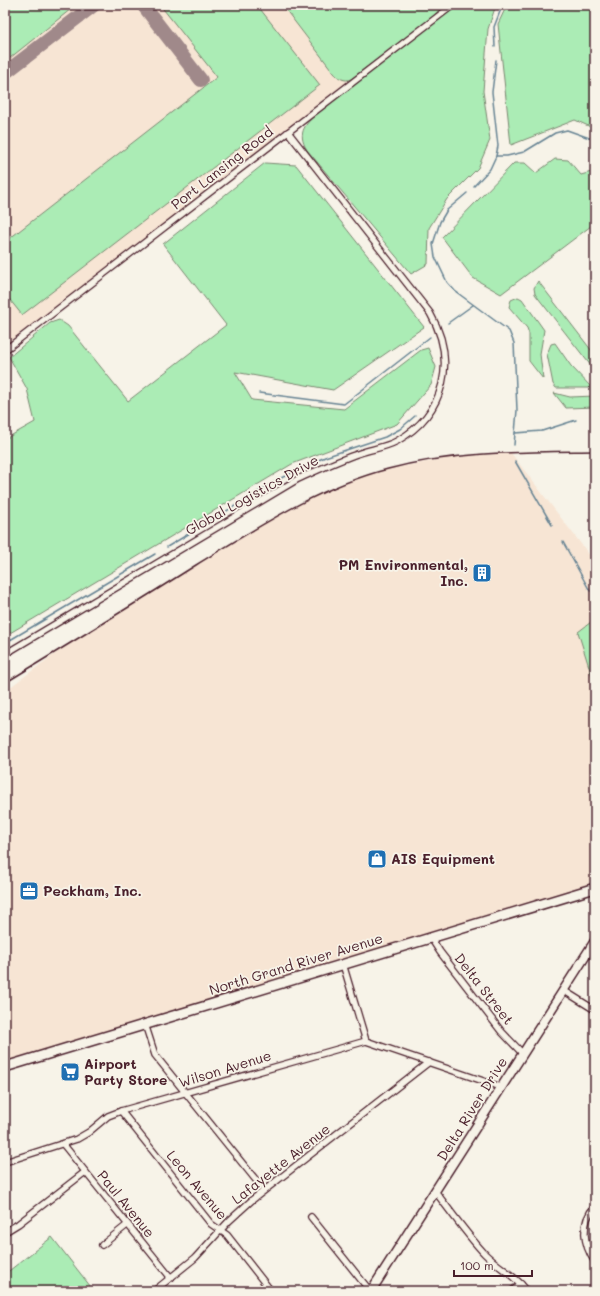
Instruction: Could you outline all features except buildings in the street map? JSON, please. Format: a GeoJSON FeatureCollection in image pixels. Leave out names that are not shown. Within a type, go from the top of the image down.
{"type":"FeatureCollection","features":[{"type":"Feature","properties":{"kind":"main road","name":"North Grand River Avenue"},"geometry":{"type":"LineString","coordinates":[[5,1067],[595,888]]}},
{"type":"Feature","properties":{"kind":"street","name":"Port Lansing Road"},"geometry":{"type":"LineString","coordinates":[[5,350],[453,5]]}},
{"type":"Feature","properties":{"kind":"street","name":"Global Logistics Drive"},"geometry":{"type":"LineString","coordinates":[[5,654],[298,479],[344,459],[396,441],[423,421],[433,407],[443,381],[445,363],[442,337],[436,323],[430,313],[288,132]]}},
{"type":"Feature","properties":{"kind":"street","name":"Delta Street"},"geometry":{"type":"LineString","coordinates":[[431,938],[440,952],[501,1030],[522,1053]]}},
{"type":"Feature","properties":{"kind":"street","name":"Delta River Drive"},"geometry":{"type":"LineString","coordinates":[[370,1291],[595,941]]}},
{"type":"Feature","properties":{"kind":"street"},"geometry":{"type":"LineString","coordinates":[[343,964],[366,1042],[501,1087]]}},
{"type":"Feature","properties":{"kind":"street"},"geometry":{"type":"LineString","coordinates":[[563,990],[595,1010]]}},
{"type":"Feature","properties":{"kind":"street"},"geometry":{"type":"LineString","coordinates":[[145,1024],[152,1050],[264,1190]]}},
{"type":"Feature","properties":{"kind":"street","name":"Wilson Avenue"},"geometry":{"type":"LineString","coordinates":[[5,1162],[84,1136],[103,1118],[121,1111],[187,1094],[366,1042]]}},
{"type":"Feature","properties":{"kind":"street","name":"Lafayette Avenue"},"geometry":{"type":"LineString","coordinates":[[154,1291],[196,1258],[237,1213],[264,1190],[429,1062]]}},
{"type":"Feature","properties":{"kind":"street","name":"Leon Avenue"},"geometry":{"type":"LineString","coordinates":[[121,1111],[211,1224],[227,1236],[271,1291]]}},
{"type":"Feature","properties":{"kind":"street","name":"Paul Avenue"},"geometry":{"type":"LineString","coordinates":[[63,1144],[171,1278]]}},
{"type":"Feature","properties":{"kind":"street"},"geometry":{"type":"LineString","coordinates":[[5,1232],[18,1224],[85,1172]]}},
{"type":"Feature","properties":{"kind":"street"},"geometry":{"type":"LineString","coordinates":[[435,1191],[486,1255],[510,1273],[527,1291]]}},
{"type":"Feature","properties":{"kind":"street"},"geometry":{"type":"LineString","coordinates":[[595,1206],[586,1220],[585,1238],[586,1247],[595,1262]]}},
{"type":"Feature","properties":{"kind":"street"},"geometry":{"type":"LineString","coordinates":[[311,1217],[370,1291]]}},
{"type":"Feature","properties":{"kind":"street"},"geometry":{"type":"LineString","coordinates":[[102,1244],[127,1225]]}},
{"type":"Feature","properties":{"kind":"street"},"geometry":{"type":"LineString","coordinates":[[512,1291],[521,1284]]}},
{"type":"Feature","properties":{"kind":"shaded area"},"geometry":{"type":"Polygon","coordinates":[[[5,5],[447,5],[5,346],[5,5]]]}},
{"type":"Feature","properties":{"kind":"shaded area"},"geometry":{"type":"Polygon","coordinates":[[[511,453],[595,562],[595,883],[5,1067],[5,691],[60,650],[260,526],[317,495],[357,478],[388,469],[453,457],[511,453]]]}},
{"type":"Feature","properties":{"kind":"green space"},"geometry":{"type":"Polygon","coordinates":[[[5,5],[76,5],[5,62],[5,5]]]}},
{"type":"Feature","properties":{"kind":"green space"},"geometry":{"type":"Polygon","coordinates":[[[160,5],[257,5],[320,85],[22,315],[6,295],[5,296],[5,242],[217,77],[160,5]]]}},
{"type":"Feature","properties":{"kind":"green space"},"geometry":{"type":"Polygon","coordinates":[[[282,5],[443,5],[432,18],[351,79],[344,80],[334,73],[282,5]]]}},
{"type":"Feature","properties":{"kind":"green space"},"geometry":{"type":"Polygon","coordinates":[[[456,5],[496,5],[488,29],[483,91],[490,140],[478,168],[447,199],[429,228],[428,264],[411,274],[307,150],[302,138],[304,128],[320,111],[456,5]]]}},
{"type":"Feature","properties":{"kind":"green space"},"geometry":{"type":"Polygon","coordinates":[[[507,5],[595,5],[595,129],[575,120],[511,145],[498,24],[507,5]]]}},
{"type":"Feature","properties":{"kind":"green space"},"geometry":{"type":"Polygon","coordinates":[[[555,159],[568,160],[581,175],[595,171],[595,223],[501,294],[473,278],[442,237],[514,163],[525,163],[536,173],[555,159]]]}},
{"type":"Feature","properties":{"kind":"green space"},"geometry":{"type":"Polygon","coordinates":[[[265,163],[296,165],[424,327],[333,390],[235,372],[252,400],[344,409],[421,350],[428,348],[436,367],[431,385],[397,424],[292,464],[5,636],[5,439],[35,422],[27,389],[9,357],[50,323],[59,320],[68,326],[128,401],[226,325],[163,244],[265,163]]]}},
{"type":"Feature","properties":{"kind":"green space"},"geometry":{"type":"Polygon","coordinates":[[[538,281],[595,355],[595,371],[535,294],[534,288],[538,281]]]}},
{"type":"Feature","properties":{"kind":"green space"},"geometry":{"type":"Polygon","coordinates":[[[518,297],[522,299],[544,330],[540,354],[543,379],[529,361],[529,334],[527,328],[509,307],[511,300],[518,297]]]}},
{"type":"Feature","properties":{"kind":"green space"},"geometry":{"type":"Polygon","coordinates":[[[555,343],[571,366],[592,388],[556,388],[553,384],[547,354],[551,344],[555,343]]]}},
{"type":"Feature","properties":{"kind":"green space"},"geometry":{"type":"Polygon","coordinates":[[[554,393],[570,397],[595,396],[595,407],[566,408],[554,393]]]}},
{"type":"Feature","properties":{"kind":"green space"},"geometry":{"type":"Polygon","coordinates":[[[595,619],[595,686],[578,632],[595,619]]]}},
{"type":"Feature","properties":{"kind":"green space"},"geometry":{"type":"Polygon","coordinates":[[[52,1237],[94,1291],[5,1291],[5,1274],[52,1237]]]}},
{"type":"Feature","properties":{"kind":"waterway"},"geometry":{"type":"LineString","coordinates":[[495,47],[494,27],[501,9]]}},
{"type":"Feature","properties":{"kind":"waterway"},"geometry":{"type":"LineString","coordinates":[[474,186],[490,169],[496,156],[498,146],[492,92],[496,60]]}},
{"type":"Feature","properties":{"kind":"waterway"},"geometry":{"type":"LineString","coordinates":[[496,156],[507,156],[524,152],[555,133],[567,130],[595,140]]}},
{"type":"Feature","properties":{"kind":"waterway"},"geometry":{"type":"LineString","coordinates":[[467,193],[447,210],[440,222],[433,244],[435,257],[447,282],[455,291],[509,331],[514,343],[517,410],[514,445]]}},
{"type":"Feature","properties":{"kind":"waterway"},"geometry":{"type":"LineString","coordinates":[[448,323],[473,305]]}},
{"type":"Feature","properties":{"kind":"waterway"},"geometry":{"type":"LineString","coordinates":[[259,393],[344,404],[430,337]]}},
{"type":"Feature","properties":{"kind":"waterway"},"geometry":{"type":"LineString","coordinates":[[167,547],[281,478],[325,457],[385,437],[400,429],[415,416]]}},
{"type":"Feature","properties":{"kind":"waterway"},"geometry":{"type":"LineString","coordinates":[[515,433],[542,431],[576,420]]}},
{"type":"Feature","properties":{"kind":"waterway"},"geometry":{"type":"LineString","coordinates":[[515,461],[552,525]]}},
{"type":"Feature","properties":{"kind":"waterway"},"geometry":{"type":"LineString","coordinates":[[563,542],[590,591]]}},
{"type":"Feature","properties":{"kind":"waterway"},"geometry":{"type":"LineString","coordinates":[[5,643],[155,554]]}},
{"type":"Feature","properties":{"kind":"taxiway"},"geometry":{"type":"LineString","coordinates":[[5,73],[94,5]]}},
{"type":"Feature","properties":{"kind":"taxiway"},"geometry":{"type":"LineString","coordinates":[[143,5],[201,80]]}},
{"type":"Feature","properties":{"kind":"railway"},"geometry":{"type":"LineString","coordinates":[[5,683],[265,523],[337,486],[388,469],[439,459],[491,454],[595,451]]}},
{"type":"Feature","properties":{"kind":"place","name":"PM Environmental, Inc."},"geometry":{"type":"Point","coordinates":[482,573]}},
{"type":"Feature","properties":{"kind":"place","name":"AIS Equipment"},"geometry":{"type":"Point","coordinates":[377,859]}},
{"type":"Feature","properties":{"kind":"place","name":"Peckham, Inc."},"geometry":{"type":"Point","coordinates":[29,891]}},
{"type":"Feature","properties":{"kind":"place","name":"Airport Party Store"},"geometry":{"type":"Point","coordinates":[70,1072]}}]}
